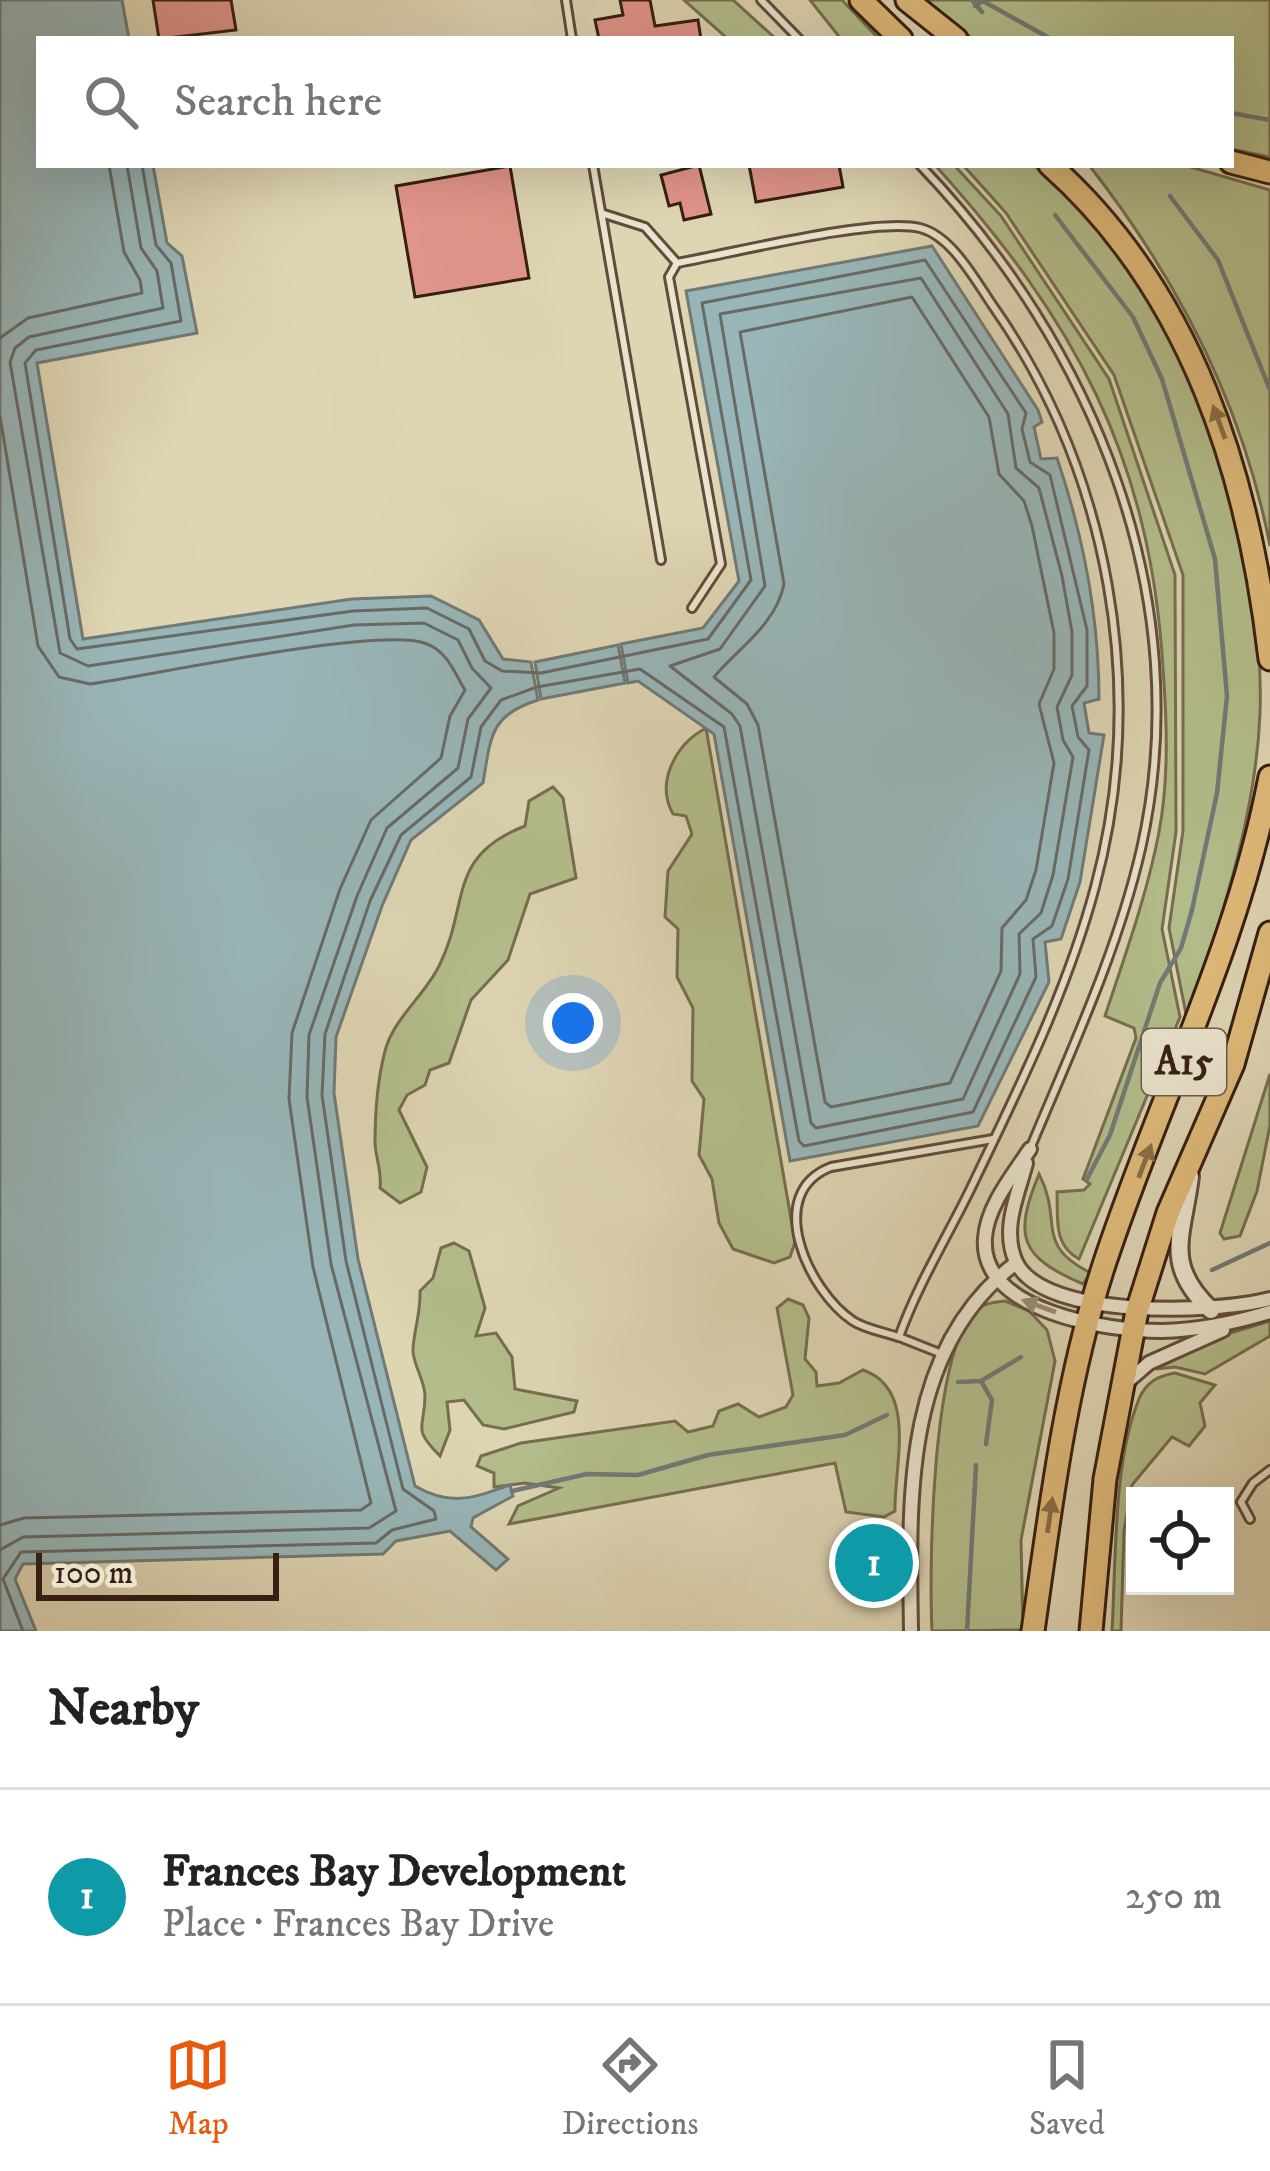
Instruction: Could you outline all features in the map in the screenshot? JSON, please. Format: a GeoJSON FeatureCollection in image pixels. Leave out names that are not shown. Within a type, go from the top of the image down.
{"type":"FeatureCollection","features":[{"type":"Feature","properties":{"kind":"main road"},"geometry":{"type":"LineString","coordinates":[[861,0],[898,36]]}},
{"type":"Feature","properties":{"kind":"main road"},"geometry":{"type":"LineString","coordinates":[[907,0],[952,36]]}},
{"type":"Feature","properties":{"kind":"main road"},"geometry":{"type":"LineString","coordinates":[[1234,164],[1270,172]]}},
{"type":"Feature","properties":{"kind":"main road"},"geometry":{"type":"LineString","coordinates":[[1053,168],[1137,266],[1205,386],[1255,543],[1270,659]]}},
{"type":"Feature","properties":{"kind":"main road","name":"A15"},"geometry":{"type":"LineString","coordinates":[[1033,1631],[1058,1454],[1092,1310],[1224,955],[1256,850],[1270,777]]}},
{"type":"Feature","properties":{"kind":"main road"},"geometry":{"type":"LineString","coordinates":[[1090,1631],[1105,1479],[1135,1320],[1168,1213],[1233,1064],[1270,933]]}},
{"type":"Feature","properties":{"kind":"street"},"geometry":{"type":"LineString","coordinates":[[1030,1148],[1010,1225],[1016,1263],[1034,1281],[1092,1310],[1135,1320],[1270,1300]]}},
{"type":"Feature","properties":{"kind":"street"},"geometry":{"type":"LineString","coordinates":[[1030,1148],[988,1222],[985,1246],[996,1278],[1027,1303],[1198,1328],[1267,1313]]}},
{"type":"Feature","properties":{"kind":"street"},"geometry":{"type":"LineString","coordinates":[[1190,1169],[1177,1258],[1191,1291],[1211,1310]]}},
{"type":"Feature","properties":{"kind":"street"},"geometry":{"type":"LineString","coordinates":[[911,1631],[916,1459],[942,1354],[966,1308],[1016,1263]]}},
{"type":"Feature","properties":{"kind":"street"},"geometry":{"type":"LineString","coordinates":[[1121,1388],[1142,1367],[1169,1352],[1267,1313]]}},
{"type":"Feature","properties":{"kind":"lane"},"geometry":{"type":"LineString","coordinates":[[566,0],[572,36]]}},
{"type":"Feature","properties":{"kind":"lane"},"geometry":{"type":"LineString","coordinates":[[761,0],[796,36]]}},
{"type":"Feature","properties":{"kind":"lane"},"geometry":{"type":"LineString","coordinates":[[594,168],[661,560]]}},
{"type":"Feature","properties":{"kind":"lane"},"geometry":{"type":"LineString","coordinates":[[923,168],[967,214],[1018,281],[1088,401],[1132,528],[1152,649],[1156,708],[1141,850],[1100,985],[1030,1148]]}},
{"type":"Feature","properties":{"kind":"lane"},"geometry":{"type":"LineString","coordinates":[[604,214],[645,227],[677,263]]}},
{"type":"Feature","properties":{"kind":"lane"},"geometry":{"type":"LineString","coordinates":[[692,608],[721,565],[669,277],[677,263],[851,231],[917,227],[938,236],[1003,320],[1071,448],[1098,532],[1112,599],[1117,767],[1095,890],[1052,1011],[899,1337]]}},
{"type":"Feature","properties":{"kind":"lane"},"geometry":{"type":"LineString","coordinates":[[942,1354],[856,1324],[828,1298],[807,1269],[795,1208],[809,1176],[831,1168],[993,1139]]}},
{"type":"Feature","properties":{"kind":"lane"},"geometry":{"type":"LineString","coordinates":[[1250,1519],[1241,1502],[1253,1483],[1270,1470]]}},
{"type":"Feature","properties":{"kind":"green space"},"geometry":{"type":"Polygon","coordinates":[[[684,0],[733,0],[773,36],[725,36],[684,0]]]}},
{"type":"Feature","properties":{"kind":"green space"},"geometry":{"type":"Polygon","coordinates":[[[810,0],[842,0],[876,36],[839,36],[810,0]]]}},
{"type":"Feature","properties":{"kind":"green space"},"geometry":{"type":"Polygon","coordinates":[[[921,0],[1270,0],[1270,157],[1234,150],[1234,36],[969,36],[921,0]]]}},
{"type":"Feature","properties":{"kind":"green space"},"geometry":{"type":"Polygon","coordinates":[[[938,168],[957,168],[1001,216],[1109,379],[1175,575],[1176,832],[1162,929],[1180,1017],[1079,1259],[1061,1239],[1057,1192],[1084,1190],[1090,1184],[1083,1179],[1136,1038],[1134,1028],[1105,1016],[1142,902],[1162,812],[1166,771],[1163,668],[1142,522],[1122,457],[1097,395],[1065,337],[984,222],[938,168]]]}},
{"type":"Feature","properties":{"kind":"green space"},"geometry":{"type":"Polygon","coordinates":[[[966,168],[1036,168],[1086,215],[1133,274],[1173,341],[1231,489],[1258,641],[1257,753],[1234,870],[1188,1024],[1169,928],[1183,831],[1183,575],[1114,375],[1006,213],[966,168]]]}},
{"type":"Feature","properties":{"kind":"green space"},"geometry":{"type":"Polygon","coordinates":[[[1091,168],[1194,168],[1270,190],[1270,546],[1243,443],[1224,393],[1178,298],[1091,168]]]}},
{"type":"Feature","properties":{"kind":"green space"},"geometry":{"type":"Polygon","coordinates":[[[706,728],[795,1242],[790,1257],[774,1263],[733,1249],[719,1223],[712,1179],[699,1155],[704,1099],[692,1081],[693,1008],[677,977],[678,929],[665,917],[668,871],[692,834],[686,816],[673,814],[668,777],[678,754],[706,728]]]}},
{"type":"Feature","properties":{"kind":"green space"},"geometry":{"type":"Polygon","coordinates":[[[553,787],[563,798],[576,878],[530,894],[508,960],[471,1000],[449,1063],[430,1070],[425,1085],[407,1095],[399,1110],[427,1167],[421,1192],[400,1203],[380,1188],[375,1143],[379,1085],[389,1039],[439,966],[471,867],[500,838],[525,826],[529,801],[553,787]]]}},
{"type":"Feature","properties":{"kind":"green space"},"geometry":{"type":"Polygon","coordinates":[[[1270,1074],[1270,1125],[1257,1191],[1240,1236],[1224,1239],[1220,1233],[1270,1074]]]}},
{"type":"Feature","properties":{"kind":"green space"},"geometry":{"type":"Polygon","coordinates":[[[1039,1174],[1056,1242],[1073,1262],[1091,1273],[1083,1284],[1046,1264],[1028,1242],[1026,1214],[1039,1174]]]}},
{"type":"Feature","properties":{"kind":"green space"},"geometry":{"type":"Polygon","coordinates":[[[454,1243],[469,1251],[485,1308],[476,1336],[496,1333],[512,1357],[515,1389],[577,1401],[574,1412],[504,1429],[483,1425],[464,1400],[447,1402],[450,1430],[440,1456],[423,1433],[424,1390],[413,1349],[420,1291],[433,1278],[441,1248],[454,1243]]]}},
{"type":"Feature","properties":{"kind":"green space"},"geometry":{"type":"Polygon","coordinates":[[[788,1299],[803,1305],[809,1318],[805,1359],[816,1372],[817,1386],[839,1383],[863,1370],[891,1394],[899,1430],[895,1511],[884,1517],[846,1512],[835,1463],[509,1524],[518,1506],[559,1488],[525,1483],[494,1487],[494,1473],[477,1466],[481,1456],[521,1443],[675,1421],[688,1432],[713,1426],[719,1411],[738,1404],[759,1417],[786,1407],[793,1395],[777,1308],[788,1299]]]}},
{"type":"Feature","properties":{"kind":"green space"},"geometry":{"type":"Polygon","coordinates":[[[1005,1301],[1029,1311],[1047,1330],[1055,1361],[1021,1540],[1023,1630],[932,1631],[933,1514],[948,1377],[971,1315],[982,1306],[1005,1301]]]}},
{"type":"Feature","properties":{"kind":"green space"},"geometry":{"type":"Polygon","coordinates":[[[1270,1321],[1270,1336],[1205,1374],[1175,1367],[1156,1369],[1224,1335],[1270,1321]]]}},
{"type":"Feature","properties":{"kind":"green space"},"geometry":{"type":"Polygon","coordinates":[[[1175,1373],[1215,1385],[1200,1403],[1205,1426],[1189,1446],[1172,1437],[1132,1487],[1126,1487],[1121,1631],[1112,1631],[1124,1452],[1139,1399],[1158,1378],[1175,1373]]]}},
{"type":"Feature","properties":{"kind":"water"},"geometry":{"type":"Polygon","coordinates":[[[0,0],[122,0],[128,36],[36,36],[36,168],[154,168],[167,243],[182,256],[197,333],[37,363],[83,639],[352,599],[431,596],[479,620],[503,659],[531,662],[538,700],[502,720],[488,752],[483,783],[411,840],[382,906],[336,1037],[334,1093],[358,1259],[415,1486],[440,1497],[462,1498],[510,1485],[513,1496],[473,1518],[471,1527],[508,1559],[496,1570],[450,1531],[396,1541],[383,1554],[23,1564],[15,1579],[36,1631],[0,1631],[0,0]]]}},
{"type":"Feature","properties":{"kind":"water"},"geometry":{"type":"Polygon","coordinates":[[[932,246],[1038,410],[1042,422],[1034,427],[1041,459],[1057,458],[1093,607],[1099,699],[1084,703],[1089,733],[1104,735],[1080,882],[1061,939],[1045,942],[1049,982],[978,1126],[790,1161],[714,734],[638,681],[628,683],[621,644],[703,628],[739,581],[686,291],[932,246]]]}},
{"type":"Feature","properties":{"kind":"water"},"geometry":{"type":"Polygon","coordinates":[[[618,645],[625,683],[541,699],[535,662],[618,645]]]}},
{"type":"Feature","properties":{"kind":"building"},"geometry":{"type":"Polygon","coordinates":[[[153,0],[231,0],[236,30],[159,36],[153,0]]]}},
{"type":"Feature","properties":{"kind":"building"},"geometry":{"type":"Polygon","coordinates":[[[620,0],[650,0],[655,26],[698,20],[701,36],[598,36],[595,20],[623,15],[620,0]]]}},
{"type":"Feature","properties":{"kind":"building"},"geometry":{"type":"Polygon","coordinates":[[[510,168],[529,278],[415,297],[396,186],[510,168]]]}},
{"type":"Feature","properties":{"kind":"building"},"geometry":{"type":"Polygon","coordinates":[[[700,168],[711,214],[684,220],[680,203],[669,206],[661,175],[700,168]]]}},
{"type":"Feature","properties":{"kind":"building"},"geometry":{"type":"Polygon","coordinates":[[[750,168],[840,168],[843,187],[756,202],[750,168]]]}},
{"type":"Feature","properties":{"kind":"waterway"},"geometry":{"type":"LineString","coordinates":[[972,0],[982,12]]}},
{"type":"Feature","properties":{"kind":"waterway"},"geometry":{"type":"LineString","coordinates":[[975,6],[983,1],[1046,36]]}},
{"type":"Feature","properties":{"kind":"waterway"},"geometry":{"type":"LineString","coordinates":[[1234,114],[1270,120]]}},
{"type":"Feature","properties":{"kind":"waterway"},"geometry":{"type":"LineString","coordinates":[[1170,196],[1218,260],[1270,390]]}},
{"type":"Feature","properties":{"kind":"waterway"},"geometry":{"type":"LineString","coordinates":[[1055,215],[1133,317],[1162,379],[1215,559],[1227,696],[1217,793],[1181,948],[1160,983],[1110,1135],[1087,1179]]}},
{"type":"Feature","properties":{"kind":"waterway"},"geometry":{"type":"LineString","coordinates":[[1212,1270],[1270,1243]]}},
{"type":"Feature","properties":{"kind":"waterway"},"geometry":{"type":"LineString","coordinates":[[958,1382],[981,1381],[1021,1357]]}},
{"type":"Feature","properties":{"kind":"waterway"},"geometry":{"type":"LineString","coordinates":[[981,1381],[992,1400],[986,1444]]}},
{"type":"Feature","properties":{"kind":"waterway"},"geometry":{"type":"LineString","coordinates":[[512,1491],[587,1474],[638,1475],[708,1455],[845,1435],[887,1415]]}},
{"type":"Feature","properties":{"kind":"waterway"},"geometry":{"type":"LineString","coordinates":[[967,1631],[976,1465]]}},
{"type":"Feature","properties":{"kind":"place","name":"Frances Bay Development"},"geometry":{"type":"Point","coordinates":[874,1563]}}]}
